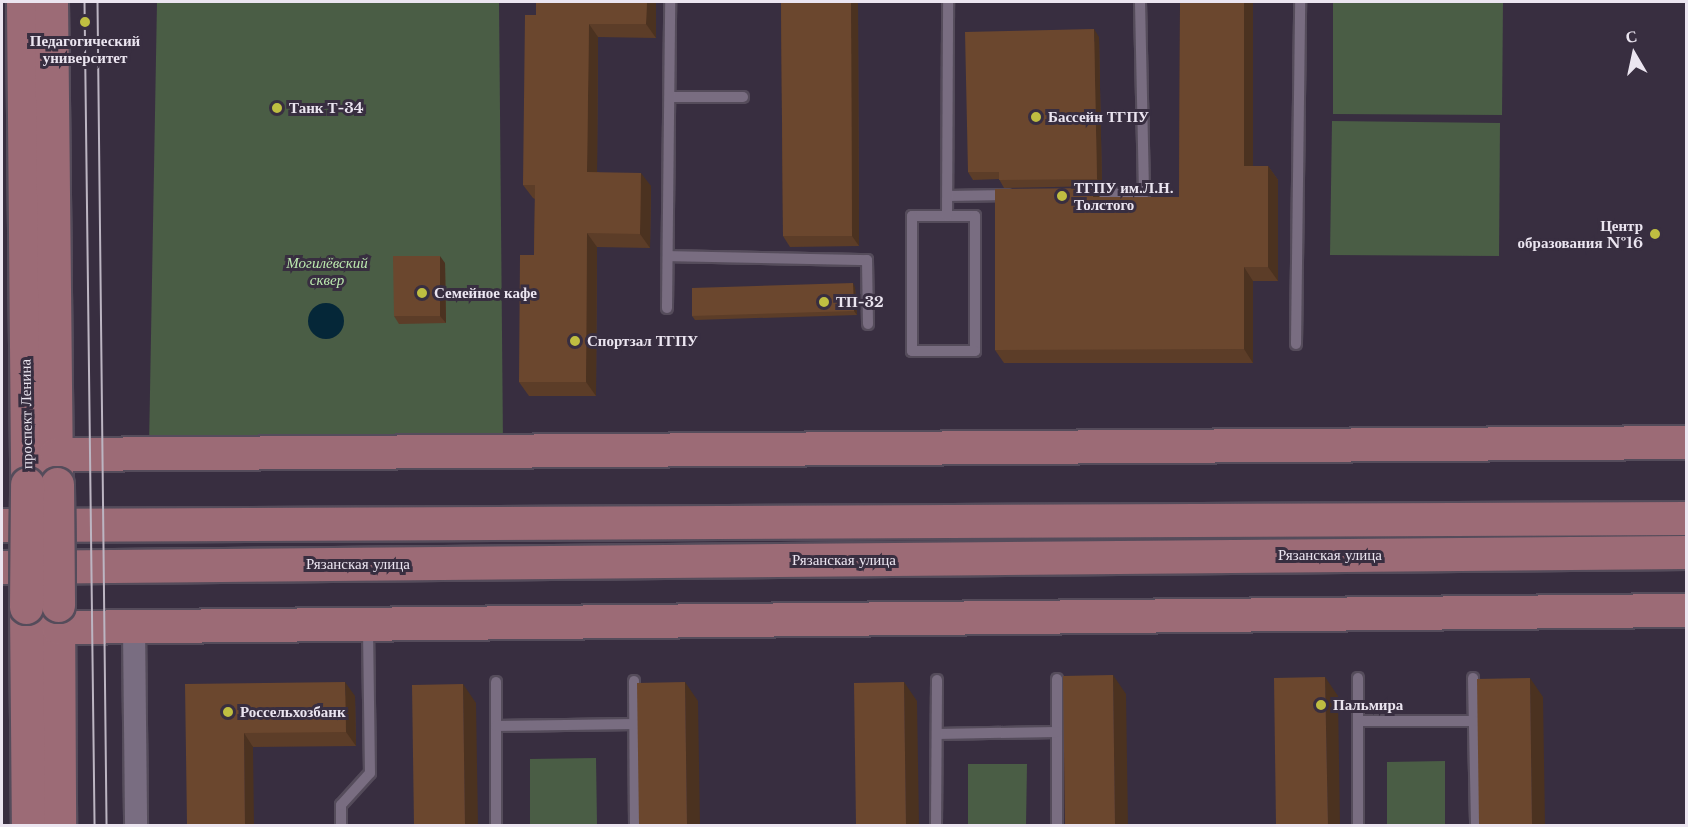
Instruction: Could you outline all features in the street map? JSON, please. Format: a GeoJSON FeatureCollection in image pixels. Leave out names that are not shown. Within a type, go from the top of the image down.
{"type":"FeatureCollection","features":[{"type":"Feature","properties":{"kind":"main road","name":"проспект Ленина"},"geometry":{"type":"LineString","coordinates":[[23,2],[14,406],[46,474]]}},
{"type":"Feature","properties":{"kind":"main road","name":"проспект Ленина"},"geometry":{"type":"LineString","coordinates":[[51,2],[46,474],[47,613],[59,825]]}},
{"type":"Feature","properties":{"kind":"main road"},"geometry":{"type":"LineString","coordinates":[[46,474],[1686,442]]}},
{"type":"Feature","properties":{"kind":"main road"},"geometry":{"type":"LineString","coordinates":[[2,525],[1686,518]]}},
{"type":"Feature","properties":{"kind":"main road","name":"Рязанская улица"},"geometry":{"type":"LineString","coordinates":[[2,567],[1686,552]]}},
{"type":"Feature","properties":{"kind":"main road"},"geometry":{"type":"LineString","coordinates":[[47,613],[134,627],[1686,609]]}},
{"type":"Feature","properties":{"kind":"main road","name":"проспект Ленина"},"geometry":{"type":"LineString","coordinates":[[28,825],[14,683],[47,613]]}},
{"type":"Feature","properties":{"kind":"street"},"geometry":{"type":"LineString","coordinates":[[134,627],[136,825]]}},
{"type":"Feature","properties":{"kind":"lane"},"geometry":{"type":"LineString","coordinates":[[667,308],[670,2]]}},
{"type":"Feature","properties":{"kind":"lane"},"geometry":{"type":"LineString","coordinates":[[948,2],[948,216]]}},
{"type":"Feature","properties":{"kind":"lane"},"geometry":{"type":"LineString","coordinates":[[1074,194],[1143,194],[1140,2]]}},
{"type":"Feature","properties":{"kind":"lane"},"geometry":{"type":"LineString","coordinates":[[1296,344],[1300,2]]}},
{"type":"Feature","properties":{"kind":"lane"},"geometry":{"type":"LineString","coordinates":[[670,96],[743,97]]}},
{"type":"Feature","properties":{"kind":"lane"},"geometry":{"type":"LineString","coordinates":[[948,196],[1017,195]]}},
{"type":"Feature","properties":{"kind":"lane"},"geometry":{"type":"LineString","coordinates":[[912,216],[948,216],[975,216],[975,351],[912,351],[912,216]]}},
{"type":"Feature","properties":{"kind":"lane"},"geometry":{"type":"LineString","coordinates":[[668,255],[867,260],[868,324]]}},
{"type":"Feature","properties":{"kind":"lane"},"geometry":{"type":"LineString","coordinates":[[341,825],[341,805],[370,773],[368,625]]}},
{"type":"Feature","properties":{"kind":"lane"},"geometry":{"type":"LineString","coordinates":[[1358,825],[1359,678]]}},
{"type":"Feature","properties":{"kind":"lane"},"geometry":{"type":"LineString","coordinates":[[1473,678],[1476,825]]}},
{"type":"Feature","properties":{"kind":"lane"},"geometry":{"type":"LineString","coordinates":[[1057,679],[1058,825]]}},
{"type":"Feature","properties":{"kind":"lane"},"geometry":{"type":"LineString","coordinates":[[936,825],[937,680]]}},
{"type":"Feature","properties":{"kind":"lane"},"geometry":{"type":"LineString","coordinates":[[634,681],[635,825]]}},
{"type":"Feature","properties":{"kind":"lane"},"geometry":{"type":"LineString","coordinates":[[496,682],[496,825]]}},
{"type":"Feature","properties":{"kind":"lane"},"geometry":{"type":"LineString","coordinates":[[1359,721],[1473,721]]}},
{"type":"Feature","properties":{"kind":"lane"},"geometry":{"type":"LineString","coordinates":[[496,726],[634,724]]}},
{"type":"Feature","properties":{"kind":"lane"},"geometry":{"type":"LineString","coordinates":[[937,734],[1057,732]]}},
{"type":"Feature","properties":{"kind":"green space","name":"Могилёвский сквер"},"geometry":{"type":"Polygon","coordinates":[[[157,2],[499,2],[503,444],[149,448],[157,2]]]}},
{"type":"Feature","properties":{"kind":"green space"},"geometry":{"type":"Polygon","coordinates":[[[1333,2],[1503,2],[1502,115],[1333,114],[1333,2]]]}},
{"type":"Feature","properties":{"kind":"green space"},"geometry":{"type":"Polygon","coordinates":[[[1332,121],[1500,123],[1499,256],[1330,255],[1332,121]]]}},
{"type":"Feature","properties":{"kind":"green space"},"geometry":{"type":"Polygon","coordinates":[[[596,758],[597,825],[530,825],[530,759],[596,758]]]}},
{"type":"Feature","properties":{"kind":"green space"},"geometry":{"type":"Polygon","coordinates":[[[1445,761],[1445,825],[1387,825],[1387,762],[1445,761]]]}},
{"type":"Feature","properties":{"kind":"green space"},"geometry":{"type":"Polygon","coordinates":[[[968,764],[1027,764],[1026,825],[968,825],[968,764]]]}},
{"type":"Feature","properties":{"kind":"water"},"geometry":{"type":"Polygon","coordinates":[[[326,303],[339,308],[344,321],[339,334],[326,339],[313,334],[308,321],[313,308],[326,303]]]}},
{"type":"Feature","properties":{"kind":"building"},"geometry":{"type":"Polygon","coordinates":[[[536,2],[647,2],[646,24],[589,24],[587,172],[641,173],[640,234],[587,233],[586,382],[519,382],[520,255],[534,255],[535,185],[523,185],[525,15],[536,15],[536,2]]]}},
{"type":"Feature","properties":{"kind":"building"},"geometry":{"type":"Polygon","coordinates":[[[781,2],[851,2],[852,236],[783,236],[781,2]]]}},
{"type":"Feature","properties":{"kind":"building"},"geometry":{"type":"Polygon","coordinates":[[[1180,2],[1244,2],[1244,166],[1268,166],[1268,267],[1244,267],[1244,349],[995,350],[995,189],[1093,188],[1093,197],[1179,197],[1180,2]]]}},
{"type":"Feature","properties":{"kind":"building","name":"Бассейн ТГПУ"},"geometry":{"type":"Polygon","coordinates":[[[1094,29],[1097,179],[999,180],[999,172],[968,172],[965,32],[1094,29]]]}},
{"type":"Feature","properties":{"kind":"building","name":"Семейное кафе"},"geometry":{"type":"Polygon","coordinates":[[[393,256],[440,256],[440,316],[394,316],[393,256]]]}},
{"type":"Feature","properties":{"kind":"building"},"geometry":{"type":"Polygon","coordinates":[[[853,283],[854,311],[692,316],[692,288],[853,283]]]}},
{"type":"Feature","properties":{"kind":"building"},"geometry":{"type":"Polygon","coordinates":[[[1113,675],[1115,825],[1065,825],[1063,676],[1113,675]]]}},
{"type":"Feature","properties":{"kind":"building"},"geometry":{"type":"Polygon","coordinates":[[[1325,677],[1328,825],[1276,825],[1274,678],[1325,677]]]}},
{"type":"Feature","properties":{"kind":"building"},"geometry":{"type":"Polygon","coordinates":[[[1530,678],[1532,825],[1479,825],[1477,679],[1530,678]]]}},
{"type":"Feature","properties":{"kind":"building"},"geometry":{"type":"Polygon","coordinates":[[[345,682],[346,732],[244,733],[245,825],[187,825],[185,684],[345,682]]]}},
{"type":"Feature","properties":{"kind":"building"},"geometry":{"type":"Polygon","coordinates":[[[685,682],[687,825],[639,825],[637,683],[685,682]]]}},
{"type":"Feature","properties":{"kind":"building"},"geometry":{"type":"Polygon","coordinates":[[[904,682],[906,825],[856,825],[854,683],[904,682]]]}},
{"type":"Feature","properties":{"kind":"building"},"geometry":{"type":"Polygon","coordinates":[[[463,684],[465,825],[414,825],[412,685],[463,684]]]}},
{"type":"Feature","properties":{"kind":"tram line"},"geometry":{"type":"LineString","coordinates":[[85,2],[95,826]]}},
{"type":"Feature","properties":{"kind":"tram line"},"geometry":{"type":"LineString","coordinates":[[98,2],[107,826]]}},
{"type":"Feature","properties":{"kind":"place","name":"Педагогический университет"},"geometry":{"type":"Point","coordinates":[85,22]}},
{"type":"Feature","properties":{"kind":"place","name":"Танк Т-34"},"geometry":{"type":"Point","coordinates":[277,108]}},
{"type":"Feature","properties":{"kind":"place","name":"Бассейн ТГПУ"},"geometry":{"type":"Point","coordinates":[1036,117]}},
{"type":"Feature","properties":{"kind":"place","name":"ТГПУ им.Л.Н. Толстого"},"geometry":{"type":"Point","coordinates":[1062,196]}},
{"type":"Feature","properties":{"kind":"place","name":"Центр образования №16"},"geometry":{"type":"Point","coordinates":[1655,234]}},
{"type":"Feature","properties":{"kind":"place","name":"Семейное кафе"},"geometry":{"type":"Point","coordinates":[422,293]}},
{"type":"Feature","properties":{"kind":"place","name":"ТП-32"},"geometry":{"type":"Point","coordinates":[824,302]}},
{"type":"Feature","properties":{"kind":"place","name":"Спортзал ТГПУ"},"geometry":{"type":"Point","coordinates":[575,341]}},
{"type":"Feature","properties":{"kind":"place","name":"Пальмира"},"geometry":{"type":"Point","coordinates":[1321,705]}},
{"type":"Feature","properties":{"kind":"place","name":"Россельхозбанк"},"geometry":{"type":"Point","coordinates":[228,712]}}]}
